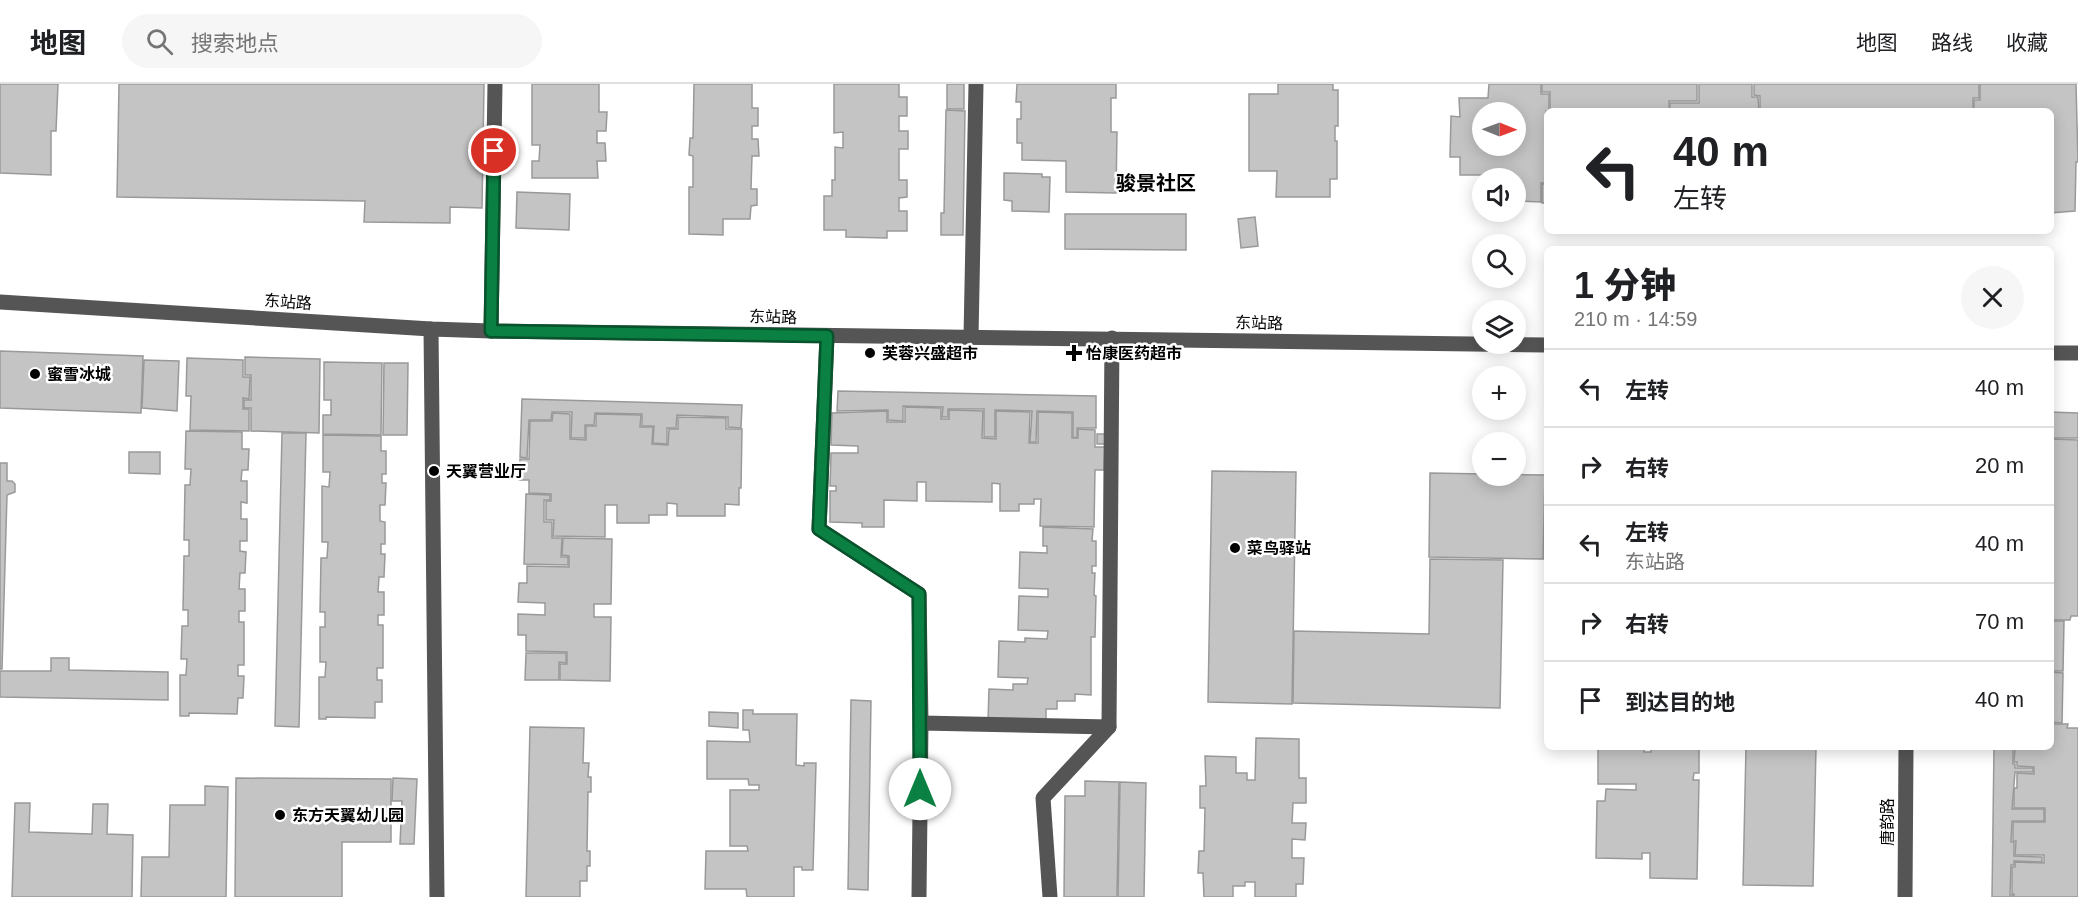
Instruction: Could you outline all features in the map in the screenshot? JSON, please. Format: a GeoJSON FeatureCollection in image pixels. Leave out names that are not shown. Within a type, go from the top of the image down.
{"type":"FeatureCollection","features":[{"type":"Feature","properties":{"kind":"street"},"geometry":{"type":"LineString","coordinates":[[491,331],[495,84]]}},
{"type":"Feature","properties":{"kind":"street"},"geometry":{"type":"LineString","coordinates":[[971,337],[976,84]]}},
{"type":"Feature","properties":{"kind":"street","name":"东站路"},"geometry":{"type":"LineString","coordinates":[[0,302],[491,331],[1544,345]]}},
{"type":"Feature","properties":{"kind":"street"},"geometry":{"type":"LineString","coordinates":[[431,329],[437,897]]}},
{"type":"Feature","properties":{"kind":"street"},"geometry":{"type":"LineString","coordinates":[[827,336],[819,529],[919,594],[921,723],[919,897]]}},
{"type":"Feature","properties":{"kind":"street"},"geometry":{"type":"LineString","coordinates":[[1050,897],[1043,798],[1108,727],[1112,338]]}},
{"type":"Feature","properties":{"kind":"street"},"geometry":{"type":"LineString","coordinates":[[2054,353],[2078,353]]}},
{"type":"Feature","properties":{"kind":"street"},"geometry":{"type":"LineString","coordinates":[[921,723],[1108,727]]}},
{"type":"Feature","properties":{"kind":"street","name":"唐韵路"},"geometry":{"type":"LineString","coordinates":[[1905,897],[1906,750]]}},
{"type":"Feature","properties":{"kind":"building"},"geometry":{"type":"Polygon","coordinates":[[[0,84],[58,84],[56,131],[51,131],[51,175],[0,173],[0,84]]]}},
{"type":"Feature","properties":{"kind":"building"},"geometry":{"type":"Polygon","coordinates":[[[119,84],[484,84],[482,208],[450,207],[450,223],[364,222],[365,201],[117,197],[119,84]]]}},
{"type":"Feature","properties":{"kind":"building"},"geometry":{"type":"Polygon","coordinates":[[[532,84],[599,84],[599,112],[607,112],[606,131],[597,131],[597,143],[605,143],[606,161],[597,161],[598,178],[532,178],[532,161],[539,161],[540,145],[532,145],[532,84]]]}},
{"type":"Feature","properties":{"kind":"building"},"geometry":{"type":"Polygon","coordinates":[[[694,84],[752,84],[752,108],[758,108],[758,126],[752,126],[752,139],[758,139],[759,156],[752,156],[751,189],[757,189],[757,205],[751,206],[750,219],[723,219],[723,235],[689,234],[689,187],[693,187],[693,156],[689,155],[690,138],[693,138],[694,84]]]}},
{"type":"Feature","properties":{"kind":"building"},"geometry":{"type":"Polygon","coordinates":[[[834,84],[899,84],[899,97],[907,97],[907,116],[899,116],[899,131],[908,131],[908,149],[899,149],[899,180],[907,180],[907,197],[899,198],[899,211],[907,211],[907,231],[887,231],[887,238],[846,237],[846,230],[824,230],[824,196],[832,196],[832,180],[835,180],[835,147],[843,148],[843,132],[834,133],[834,84]]]}},
{"type":"Feature","properties":{"kind":"building"},"geometry":{"type":"Polygon","coordinates":[[[947,84],[964,84],[964,109],[947,109],[947,84]]]}},
{"type":"Feature","properties":{"kind":"building"},"geometry":{"type":"Polygon","coordinates":[[[1017,84],[1116,84],[1116,98],[1111,98],[1111,132],[1117,132],[1116,193],[1066,192],[1066,161],[1022,160],[1022,143],[1017,143],[1017,119],[1021,119],[1021,102],[1016,102],[1017,84]]]}},
{"type":"Feature","properties":{"kind":"building"},"geometry":{"type":"Polygon","coordinates":[[[1278,84],[1333,84],[1333,90],[1338,90],[1338,126],[1335,126],[1337,179],[1330,179],[1330,197],[1276,197],[1277,171],[1249,171],[1249,94],[1278,94],[1278,84]]]}},
{"type":"Feature","properties":{"kind":"building"},"geometry":{"type":"Polygon","coordinates":[[[1489,84],[1541,84],[1541,94],[1549,94],[1549,108],[1544,108],[1544,183],[1541,183],[1541,202],[1526,201],[1526,168],[1472,168],[1472,175],[1460,175],[1460,157],[1450,157],[1451,116],[1460,117],[1459,98],[1488,98],[1489,84]]]}},
{"type":"Feature","properties":{"kind":"building"},"geometry":{"type":"Polygon","coordinates":[[[1542,84],[1697,84],[1697,101],[1669,101],[1669,108],[1550,108],[1550,92],[1542,92],[1542,84]]]}},
{"type":"Feature","properties":{"kind":"building"},"geometry":{"type":"Polygon","coordinates":[[[1699,84],[1752,84],[1752,97],[1758,97],[1759,108],[1670,108],[1670,103],[1699,103],[1699,84]]]}},
{"type":"Feature","properties":{"kind":"building"},"geometry":{"type":"Polygon","coordinates":[[[1754,84],[1979,84],[1979,98],[1973,98],[1973,108],[1760,108],[1760,96],[1754,95],[1754,84]]]}},
{"type":"Feature","properties":{"kind":"building"},"geometry":{"type":"Polygon","coordinates":[[[1980,84],[2076,84],[2078,162],[2076,162],[2075,211],[2054,213],[2054,108],[1974,108],[1974,100],[1980,100],[1980,84]]]}},
{"type":"Feature","properties":{"kind":"building"},"geometry":{"type":"Polygon","coordinates":[[[946,110],[965,111],[963,235],[941,235],[941,213],[944,213],[946,110]]]}},
{"type":"Feature","properties":{"kind":"building"},"geometry":{"type":"Polygon","coordinates":[[[1004,173],[1042,174],[1042,177],[1050,177],[1049,212],[1012,211],[1012,201],[1004,200],[1004,173]]]}},
{"type":"Feature","properties":{"kind":"building"},"geometry":{"type":"Polygon","coordinates":[[[1542,184],[1544,184],[1544,203],[1542,203],[1542,184]]]}},
{"type":"Feature","properties":{"kind":"building"},"geometry":{"type":"Polygon","coordinates":[[[517,192],[570,194],[569,230],[516,228],[517,192]]]}},
{"type":"Feature","properties":{"kind":"building"},"geometry":{"type":"Polygon","coordinates":[[[1065,214],[1186,214],[1186,250],[1065,249],[1065,214]]]}},
{"type":"Feature","properties":{"kind":"building"},"geometry":{"type":"Polygon","coordinates":[[[1255,217],[1258,246],[1241,248],[1238,219],[1255,217]]]}},
{"type":"Feature","properties":{"kind":"building"},"geometry":{"type":"Polygon","coordinates":[[[0,351],[143,356],[141,413],[0,408],[0,351]]]}},
{"type":"Feature","properties":{"kind":"building"},"geometry":{"type":"Polygon","coordinates":[[[245,357],[320,359],[319,433],[251,431],[251,408],[244,408],[244,400],[251,400],[251,375],[245,375],[245,357]]]}},
{"type":"Feature","properties":{"kind":"building"},"geometry":{"type":"Polygon","coordinates":[[[187,358],[243,360],[243,377],[250,377],[249,399],[243,398],[243,409],[249,409],[249,431],[190,430],[191,396],[186,396],[187,358]]]}},
{"type":"Feature","properties":{"kind":"building"},"geometry":{"type":"Polygon","coordinates":[[[144,360],[179,361],[177,411],[142,408],[144,360]]]}},
{"type":"Feature","properties":{"kind":"building"},"geometry":{"type":"Polygon","coordinates":[[[324,362],[382,363],[381,435],[323,434],[323,415],[331,415],[331,400],[324,400],[324,362]]]}},
{"type":"Feature","properties":{"kind":"building"},"geometry":{"type":"Polygon","coordinates":[[[384,363],[408,363],[407,435],[383,435],[384,363]]]}},
{"type":"Feature","properties":{"kind":"building"},"geometry":{"type":"Polygon","coordinates":[[[838,391],[1096,396],[1096,428],[1077,428],[1077,438],[1073,437],[1073,412],[1037,411],[1036,442],[1030,442],[1032,411],[995,410],[995,437],[984,437],[984,409],[948,409],[948,417],[942,417],[943,407],[903,406],[903,421],[888,420],[888,410],[837,411],[838,391]]]}},
{"type":"Feature","properties":{"kind":"building"},"geometry":{"type":"Polygon","coordinates":[[[522,399],[742,405],[741,428],[728,427],[728,417],[677,415],[676,428],[667,428],[667,444],[653,443],[654,426],[642,426],[642,414],[595,413],[594,425],[585,425],[585,438],[571,438],[572,412],[552,412],[551,420],[529,420],[527,458],[520,457],[522,399]]]}},
{"type":"Feature","properties":{"kind":"building"},"geometry":{"type":"Polygon","coordinates":[[[905,407],[941,408],[941,419],[949,419],[949,410],[983,411],[982,438],[996,439],[996,411],[1030,412],[1029,443],[1038,443],[1038,412],[1072,413],[1072,438],[1078,438],[1078,429],[1095,430],[1095,447],[1105,447],[1104,470],[1095,470],[1094,527],[1040,526],[1041,499],[1034,499],[1034,504],[1019,504],[1019,511],[1000,511],[1000,484],[992,483],[992,502],[926,501],[926,482],[917,482],[917,501],[884,500],[884,527],[862,527],[862,523],[830,522],[830,491],[836,491],[836,486],[830,486],[831,453],[858,453],[858,446],[831,445],[832,413],[887,411],[887,422],[905,422],[905,407]]]}},
{"type":"Feature","properties":{"kind":"building"},"geometry":{"type":"Polygon","coordinates":[[[2054,412],[2078,413],[2078,438],[2054,438],[2054,412]]]}},
{"type":"Feature","properties":{"kind":"building"},"geometry":{"type":"Polygon","coordinates":[[[553,413],[570,414],[570,439],[586,440],[586,426],[596,426],[596,414],[641,415],[640,427],[653,427],[652,444],[668,445],[669,429],[678,429],[678,417],[726,418],[726,429],[742,429],[739,505],[725,504],[725,516],[677,516],[677,504],[667,503],[667,515],[649,515],[649,523],[617,523],[617,505],[605,505],[605,537],[553,536],[554,520],[546,520],[546,501],[551,501],[551,494],[529,493],[529,480],[519,480],[520,459],[529,459],[530,421],[552,421],[553,413]]]}},
{"type":"Feature","properties":{"kind":"building"},"geometry":{"type":"Polygon","coordinates":[[[186,431],[242,432],[242,449],[249,449],[248,470],[242,470],[241,481],[247,481],[247,503],[241,502],[241,519],[247,519],[247,541],[240,541],[240,551],[246,552],[245,573],[240,573],[239,589],[245,589],[245,611],[239,611],[239,622],[244,622],[244,665],[238,665],[238,676],[244,676],[243,698],[238,698],[237,714],[189,713],[189,716],[180,716],[180,675],[186,675],[187,659],[181,659],[182,626],[188,626],[188,610],[183,610],[184,556],[189,556],[189,540],[184,540],[185,485],[190,485],[191,469],[185,469],[186,431]]]}},
{"type":"Feature","properties":{"kind":"building"},"geometry":{"type":"Polygon","coordinates":[[[282,433],[306,433],[299,727],[275,726],[282,433]]]}},
{"type":"Feature","properties":{"kind":"building"},"geometry":{"type":"Polygon","coordinates":[[[1097,434],[1106,434],[1106,444],[1097,444],[1097,434]]]}},
{"type":"Feature","properties":{"kind":"building"},"geometry":{"type":"Polygon","coordinates":[[[323,435],[381,436],[381,451],[386,451],[386,474],[382,474],[382,483],[386,483],[385,505],[380,505],[380,521],[385,522],[385,544],[381,544],[381,554],[385,554],[384,577],[379,577],[378,592],[384,592],[384,615],[378,615],[378,625],[383,625],[383,668],[377,668],[377,680],[382,680],[382,702],[375,702],[375,718],[326,717],[326,719],[319,719],[319,677],[325,677],[326,662],[320,662],[320,627],[325,627],[325,612],[320,612],[321,558],[327,558],[328,542],[322,542],[322,486],[329,487],[330,472],[323,472],[323,435]]]}},
{"type":"Feature","properties":{"kind":"building"},"geometry":{"type":"Polygon","coordinates":[[[2054,439],[2078,440],[2078,616],[2071,616],[2070,620],[2054,620],[2054,439]]]}},
{"type":"Feature","properties":{"kind":"building"},"geometry":{"type":"Polygon","coordinates":[[[129,452],[160,452],[160,474],[129,473],[129,452]]]}},
{"type":"Feature","properties":{"kind":"building"},"geometry":{"type":"Polygon","coordinates":[[[0,463],[7,463],[7,481],[15,484],[15,492],[7,495],[2,669],[0,669],[0,463]]]}},
{"type":"Feature","properties":{"kind":"building"},"geometry":{"type":"Polygon","coordinates":[[[1212,471],[1296,472],[1292,704],[1208,702],[1212,471]]]}},
{"type":"Feature","properties":{"kind":"building"},"geometry":{"type":"Polygon","coordinates":[[[1430,473],[1472,474],[1472,486],[1526,486],[1526,475],[1544,475],[1543,559],[1429,557],[1430,473]]]}},
{"type":"Feature","properties":{"kind":"building"},"geometry":{"type":"Polygon","coordinates":[[[526,494],[550,495],[550,500],[544,500],[544,522],[552,522],[552,538],[562,538],[561,557],[568,557],[568,565],[524,564],[526,494]]]}},
{"type":"Feature","properties":{"kind":"building"},"geometry":{"type":"Polygon","coordinates":[[[1043,527],[1093,529],[1092,541],[1096,541],[1096,566],[1092,566],[1092,573],[1095,573],[1094,595],[1096,596],[1095,637],[1091,637],[1091,695],[1075,694],[1075,701],[1057,701],[1057,709],[1046,709],[1046,723],[988,721],[989,689],[1013,690],[1013,684],[1027,684],[1028,678],[998,677],[999,641],[1025,642],[1025,638],[1047,639],[1048,631],[1018,630],[1019,596],[1048,597],[1048,589],[1019,588],[1020,552],[1047,553],[1047,546],[1043,546],[1043,527]]]}},
{"type":"Feature","properties":{"kind":"building"},"geometry":{"type":"Polygon","coordinates":[[[563,538],[612,539],[611,604],[594,604],[594,617],[611,617],[610,681],[560,680],[560,664],[567,664],[567,652],[526,651],[526,635],[518,635],[518,614],[545,615],[545,603],[518,602],[519,583],[527,583],[527,566],[569,567],[569,556],[562,555],[563,538]]]}},
{"type":"Feature","properties":{"kind":"building"},"geometry":{"type":"Polygon","coordinates":[[[1430,559],[1503,560],[1500,708],[1293,703],[1294,631],[1429,634],[1430,559]]]}},
{"type":"Feature","properties":{"kind":"building"},"geometry":{"type":"Polygon","coordinates":[[[2054,621],[2064,621],[2063,671],[2054,671],[2054,621]]]}},
{"type":"Feature","properties":{"kind":"building"},"geometry":{"type":"Polygon","coordinates":[[[526,653],[566,653],[566,663],[559,662],[559,680],[525,680],[526,653]]]}},
{"type":"Feature","properties":{"kind":"building"},"geometry":{"type":"Polygon","coordinates":[[[51,658],[69,658],[69,670],[168,672],[168,700],[0,697],[0,671],[51,671],[51,658]]]}},
{"type":"Feature","properties":{"kind":"building"},"geometry":{"type":"Polygon","coordinates":[[[2054,672],[2063,673],[2062,723],[2054,722],[2054,672]]]}},
{"type":"Feature","properties":{"kind":"building"},"geometry":{"type":"Polygon","coordinates":[[[851,700],[871,701],[868,890],[848,889],[851,700]]]}},
{"type":"Feature","properties":{"kind":"building"},"geometry":{"type":"Polygon","coordinates":[[[743,710],[753,710],[753,714],[797,714],[796,765],[816,763],[813,870],[794,867],[794,897],[747,897],[746,889],[705,889],[706,851],[748,851],[747,846],[730,846],[730,790],[759,790],[759,785],[749,785],[748,779],[707,779],[707,741],[750,742],[749,730],[743,730],[743,710]]]}},
{"type":"Feature","properties":{"kind":"building"},"geometry":{"type":"Polygon","coordinates":[[[709,712],[738,713],[738,728],[709,726],[709,712]]]}},
{"type":"Feature","properties":{"kind":"building"},"geometry":{"type":"Polygon","coordinates":[[[2054,724],[2068,724],[2067,728],[2078,728],[2078,897],[2014,897],[2012,894],[2012,867],[2015,867],[2015,862],[2044,863],[2044,855],[2015,855],[2016,841],[2013,841],[2013,822],[2045,822],[2045,808],[2014,808],[2017,773],[2034,774],[2034,767],[2017,766],[2017,762],[2014,762],[2015,750],[2054,750],[2054,724]]]}},
{"type":"Feature","properties":{"kind":"building"},"geometry":{"type":"Polygon","coordinates":[[[530,727],[584,728],[583,763],[589,763],[588,777],[591,777],[591,792],[588,792],[587,851],[590,851],[590,866],[587,866],[587,881],[580,881],[580,897],[526,897],[530,727]]]}},
{"type":"Feature","properties":{"kind":"building"},"geometry":{"type":"Polygon","coordinates":[[[1256,738],[1299,739],[1299,778],[1306,778],[1306,803],[1293,803],[1292,823],[1306,823],[1305,840],[1292,839],[1292,858],[1304,858],[1303,884],[1296,884],[1296,897],[1255,897],[1255,882],[1245,882],[1245,886],[1233,886],[1233,897],[1204,897],[1203,873],[1198,873],[1199,851],[1204,851],[1205,808],[1200,808],[1200,786],[1206,786],[1205,756],[1236,757],[1236,773],[1247,773],[1247,780],[1255,780],[1256,738]]]}},
{"type":"Feature","properties":{"kind":"building"},"geometry":{"type":"Polygon","coordinates":[[[1598,750],[1651,752],[1651,750],[1699,750],[1699,773],[1694,773],[1693,780],[1699,780],[1697,879],[1650,878],[1650,853],[1642,853],[1642,859],[1596,858],[1597,801],[1605,801],[1606,789],[1636,790],[1636,784],[1598,784],[1598,750]]]}},
{"type":"Feature","properties":{"kind":"building"},"geometry":{"type":"Polygon","coordinates":[[[1746,750],[1816,750],[1813,886],[1743,885],[1746,750]]]}},
{"type":"Feature","properties":{"kind":"building"},"geometry":{"type":"Polygon","coordinates":[[[1994,750],[2013,750],[2015,768],[2033,768],[2033,772],[2015,772],[2012,809],[2044,809],[2044,821],[2012,821],[2011,842],[2014,842],[2014,856],[2042,857],[2042,862],[2014,861],[2014,865],[2011,865],[2010,895],[2013,897],[1992,897],[1994,750]]]}},
{"type":"Feature","properties":{"kind":"building"},"geometry":{"type":"Polygon","coordinates":[[[236,778],[391,779],[391,842],[342,842],[342,897],[235,897],[236,778]]]}},
{"type":"Feature","properties":{"kind":"building"},"geometry":{"type":"Polygon","coordinates":[[[393,778],[417,779],[414,844],[400,844],[402,801],[392,801],[393,778]]]}},
{"type":"Feature","properties":{"kind":"building"},"geometry":{"type":"Polygon","coordinates":[[[1085,781],[1119,782],[1117,897],[1064,897],[1065,796],[1085,796],[1085,781]]]}},
{"type":"Feature","properties":{"kind":"building"},"geometry":{"type":"Polygon","coordinates":[[[1120,782],[1146,783],[1144,897],[1118,897],[1120,782]]]}},
{"type":"Feature","properties":{"kind":"building"},"geometry":{"type":"Polygon","coordinates":[[[205,786],[228,787],[226,897],[141,897],[142,857],[169,857],[170,805],[205,805],[205,786]]]}},
{"type":"Feature","properties":{"kind":"building"},"geometry":{"type":"Polygon","coordinates":[[[15,803],[30,803],[29,832],[92,834],[93,804],[108,804],[107,834],[133,835],[132,897],[12,897],[15,803]]]}},
{"type":"Feature","properties":{"kind":"place","name":"芙蓉兴盛超市"},"geometry":{"type":"Point","coordinates":[870,353]}},
{"type":"Feature","properties":{"kind":"place","name":"怡康医药超市"},"geometry":{"type":"Point","coordinates":[1074,353]}},
{"type":"Feature","properties":{"kind":"place","name":"蜜雪冰城"},"geometry":{"type":"Point","coordinates":[35,374]}},
{"type":"Feature","properties":{"kind":"place","name":"天翼营业厅"},"geometry":{"type":"Point","coordinates":[434,471]}},
{"type":"Feature","properties":{"kind":"place","name":"菜鸟驿站"},"geometry":{"type":"Point","coordinates":[1235,548]}},
{"type":"Feature","properties":{"kind":"place","name":"东方天翼幼儿园"},"geometry":{"type":"Point","coordinates":[280,815]}},
{"type":"Feature","properties":{"kind":"district","name":"骏景社区"},"geometry":{"type":"Point","coordinates":[1156,183]}},
{"type":"Feature","properties":{"kind":"route"},"geometry":{"type":"LineString","coordinates":[[494,151],[491,331],[827,336],[819,529],[919,594],[920,789]]}}]}
